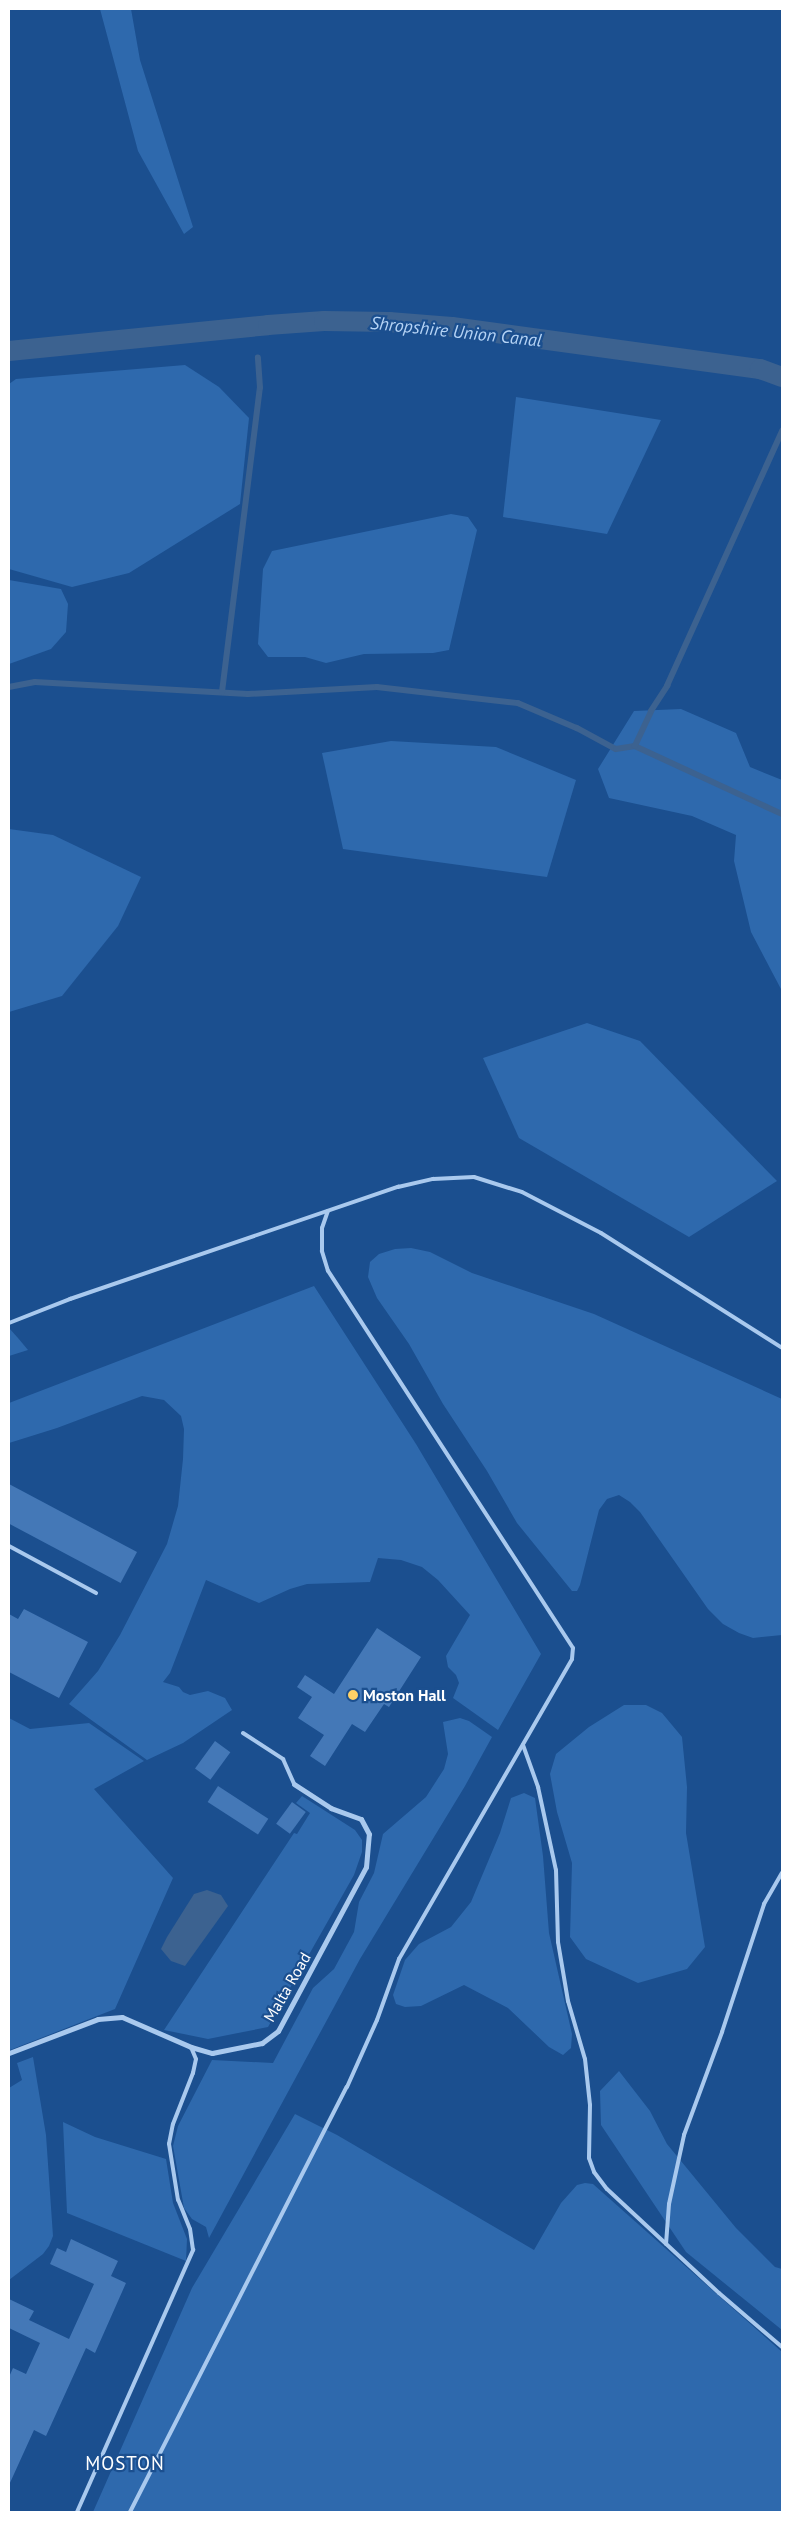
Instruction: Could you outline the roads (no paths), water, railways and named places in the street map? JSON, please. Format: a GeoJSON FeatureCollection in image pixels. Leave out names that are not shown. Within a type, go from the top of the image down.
{"type":"FeatureCollection","features":[{"type":"Feature","properties":{"kind":"street","name":"Malta Road"},"geometry":{"type":"LineString","coordinates":[[9,2053],[98,2019],[122,2017],[191,2047],[212,2053],[262,2043],[278,2031],[366,1867],[369,1834],[361,1819],[331,1808],[294,1784]]}},
{"type":"Feature","properties":{"kind":"lane"},"geometry":{"type":"LineString","coordinates":[[9,1323],[70,1299],[398,1187],[433,1179],[474,1177],[522,1192],[601,1233],[782,1348]]}},
{"type":"Feature","properties":{"kind":"lane"},"geometry":{"type":"LineString","coordinates":[[130,2512],[347,2088],[377,2020],[399,1959],[572,1659],[573,1648],[328,1271],[322,1252],[322,1228],[328,1211]]}},
{"type":"Feature","properties":{"kind":"lane"},"geometry":{"type":"LineString","coordinates":[[9,1546],[96,1593]]}},
{"type":"Feature","properties":{"kind":"lane"},"geometry":{"type":"LineString","coordinates":[[243,1733],[284,1760],[294,1784]]}},
{"type":"Feature","properties":{"kind":"lane"},"geometry":{"type":"LineString","coordinates":[[523,1745],[538,1787],[556,1870],[558,1942],[568,2001],[585,2059],[590,2105],[589,2158],[594,2172],[607,2189],[666,2244],[782,2347]]}},
{"type":"Feature","properties":{"kind":"lane"},"geometry":{"type":"LineString","coordinates":[[666,2244],[669,2204],[684,2135],[722,2032],[764,1904],[782,1873]]}},
{"type":"Feature","properties":{"kind":"lane"},"geometry":{"type":"LineString","coordinates":[[77,2512],[194,2250],[190,2229],[178,2200],[168,2144],[173,2124],[193,2073],[196,2058],[191,2047]]}},
{"type":"Feature","properties":{"kind":"waterway","name":"Shropshire Union Canal"},"geometry":{"type":"LineString","coordinates":[[9,351],[268,325],[324,321],[389,322],[452,327],[760,369],[782,377]]}},
{"type":"Feature","properties":{"kind":"waterway"},"geometry":{"type":"LineString","coordinates":[[222,692],[260,388],[258,358]]}},
{"type":"Feature","properties":{"kind":"waterway"},"geometry":{"type":"LineString","coordinates":[[635,746],[651,711],[667,686],[782,431]]}},
{"type":"Feature","properties":{"kind":"waterway"},"geometry":{"type":"LineString","coordinates":[[9,687],[35,682],[248,694],[377,687],[518,703],[577,728],[616,749],[635,746],[782,814]]}},
{"type":"Feature","properties":{"kind":"place","name":"Moston Hall"},"geometry":{"type":"Point","coordinates":[353,1695]}},
{"type":"Feature","properties":{"kind":"district","name":"MOSTON"},"geometry":{"type":"Point","coordinates":[125,2464]}}]}
